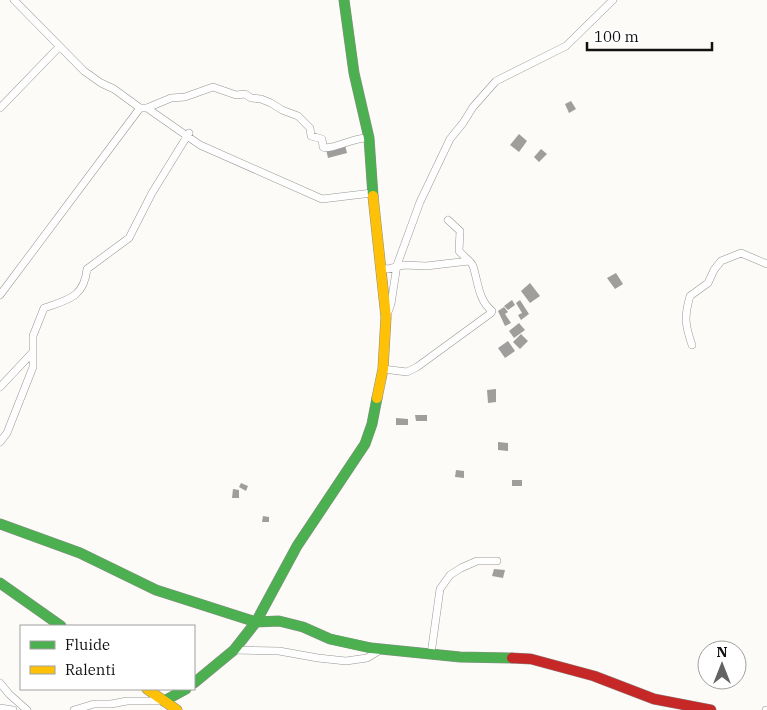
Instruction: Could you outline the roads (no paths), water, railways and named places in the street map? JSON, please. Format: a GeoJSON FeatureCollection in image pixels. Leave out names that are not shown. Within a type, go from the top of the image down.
{"type":"FeatureCollection","features":[{"type":"Feature","properties":{"kind":"street"},"geometry":{"type":"LineString","coordinates":[[14,0],[58,47],[89,75],[188,134],[200,145],[322,199],[372,193]]}},
{"type":"Feature","properties":{"kind":"street"},"geometry":{"type":"LineString","coordinates":[[195,682],[234,650],[256,622],[297,546],[365,444],[372,424],[382,369],[386,317],[372,193],[369,138],[354,73],[344,0]]}},
{"type":"Feature","properties":{"kind":"street"},"geometry":{"type":"LineString","coordinates":[[386,317],[392,304],[396,267],[433,173],[450,138],[463,123],[473,107],[496,81],[566,46],[613,0]]}},
{"type":"Feature","properties":{"kind":"street"},"geometry":{"type":"LineString","coordinates":[[0,108],[58,47]]}},
{"type":"Feature","properties":{"kind":"street"},"geometry":{"type":"LineString","coordinates":[[0,295],[144,108],[171,98],[185,97],[213,87],[236,95],[245,94],[251,98],[261,99],[298,116],[310,128],[311,136],[322,139],[323,147],[325,148],[369,138]]}},
{"type":"Feature","properties":{"kind":"street"},"geometry":{"type":"LineString","coordinates":[[0,442],[7,433],[33,367],[33,336],[44,308],[74,297],[86,281],[87,269],[129,238],[152,193],[188,134]]}},
{"type":"Feature","properties":{"kind":"street"},"geometry":{"type":"LineString","coordinates":[[382,369],[407,372],[417,367],[492,313],[492,310],[483,300],[474,268],[459,251],[460,231],[448,220]]}},
{"type":"Feature","properties":{"kind":"street"},"geometry":{"type":"LineString","coordinates":[[692,345],[685,317],[690,296],[708,283],[721,261],[741,253],[767,264]]}},
{"type":"Feature","properties":{"kind":"street"},"geometry":{"type":"LineString","coordinates":[[380,268],[388,269],[404,265],[426,266],[469,261]]}},
{"type":"Feature","properties":{"kind":"street"},"geometry":{"type":"LineString","coordinates":[[0,387],[33,352]]}},
{"type":"Feature","properties":{"kind":"street"},"geometry":{"type":"LineString","coordinates":[[0,524],[80,553],[156,590],[256,622],[279,621],[330,638],[382,649],[460,657],[531,659],[594,676],[654,699],[711,710]]}},
{"type":"Feature","properties":{"kind":"street"},"geometry":{"type":"LineString","coordinates":[[431,654],[440,589],[450,575],[461,568],[477,561],[497,561]]}},
{"type":"Feature","properties":{"kind":"street"},"geometry":{"type":"LineString","coordinates":[[0,583],[60,625]]}},
{"type":"Feature","properties":{"kind":"street"},"geometry":{"type":"LineString","coordinates":[[234,650],[279,651],[346,661],[367,658],[382,649]]}},
{"type":"Feature","properties":{"kind":"street"},"geometry":{"type":"LineString","coordinates":[[0,683],[27,710]]}},
{"type":"Feature","properties":{"kind":"street"},"geometry":{"type":"LineString","coordinates":[[148,690],[177,710]]}},
{"type":"Feature","properties":{"kind":"street"},"geometry":{"type":"LineString","coordinates":[[74,710],[94,704],[111,704],[127,701],[164,701],[184,690]]}},
{"type":"Feature","properties":{"kind":"street"},"geometry":{"type":"LineString","coordinates":[[0,708],[13,710]]}}]}
